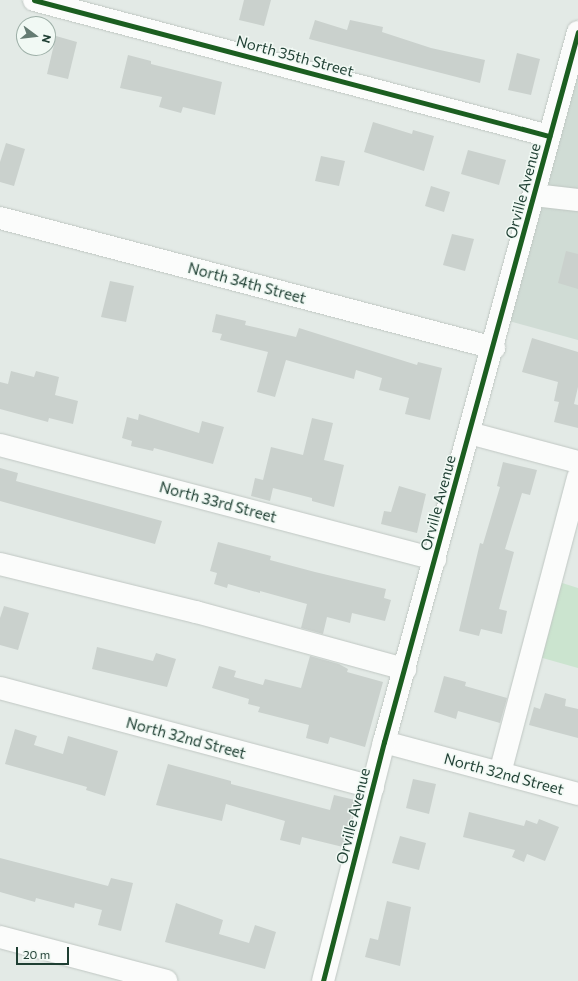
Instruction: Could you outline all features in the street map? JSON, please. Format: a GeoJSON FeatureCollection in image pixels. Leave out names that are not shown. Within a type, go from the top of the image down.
{"type":"FeatureCollection","features":[{"type":"Feature","properties":{"kind":"street","name":"North 35th Street"},"geometry":{"type":"LineString","coordinates":[[34,0],[550,136]]}},
{"type":"Feature","properties":{"kind":"street","name":"Orville Avenue"},"geometry":{"type":"LineString","coordinates":[[323,981],[384,742],[469,433],[494,348],[578,32]]}},
{"type":"Feature","properties":{"kind":"street"},"geometry":{"type":"LineString","coordinates":[[534,195],[578,200]]}},
{"type":"Feature","properties":{"kind":"street","name":"North 34th Street"},"geometry":{"type":"LineString","coordinates":[[0,218],[494,348]]}},
{"type":"Feature","properties":{"kind":"street"},"geometry":{"type":"LineString","coordinates":[[469,433],[578,462]]}},
{"type":"Feature","properties":{"kind":"street","name":"North 33rd Street"},"geometry":{"type":"LineString","coordinates":[[0,444],[435,559]]}},
{"type":"Feature","properties":{"kind":"street"},"geometry":{"type":"LineString","coordinates":[[500,773],[578,477]]}},
{"type":"Feature","properties":{"kind":"street"},"geometry":{"type":"LineString","coordinates":[[0,564],[189,610],[405,669]]}},
{"type":"Feature","properties":{"kind":"street","name":"North 32nd Street"},"geometry":{"type":"LineString","coordinates":[[0,688],[373,787]]}},
{"type":"Feature","properties":{"kind":"street","name":"North 32nd Street"},"geometry":{"type":"LineString","coordinates":[[384,742],[578,794]]}},
{"type":"Feature","properties":{"kind":"street"},"geometry":{"type":"LineString","coordinates":[[0,937],[166,981]]}},
{"type":"Feature","properties":{"kind":"shaded area"},"geometry":{"type":"Polygon","coordinates":[[[578,61],[578,340],[509,321],[578,61]]]}},
{"type":"Feature","properties":{"kind":"green space"},"geometry":{"type":"Polygon","coordinates":[[[559,582],[578,588],[578,668],[539,657],[559,582]]]}},
{"type":"Feature","properties":{"kind":"building"},"geometry":{"type":"Polygon","coordinates":[[[244,0],[271,0],[264,26],[239,20],[244,0]]]}},
{"type":"Feature","properties":{"kind":"building"},"geometry":{"type":"Polygon","coordinates":[[[315,20],[347,30],[350,20],[383,27],[382,32],[431,48],[485,60],[480,83],[309,39],[315,20]]]}},
{"type":"Feature","properties":{"kind":"building"},"geometry":{"type":"Polygon","coordinates":[[[56,36],[77,42],[68,79],[47,74],[51,56],[56,56],[56,36]]]}},
{"type":"Feature","properties":{"kind":"building"},"geometry":{"type":"Polygon","coordinates":[[[517,53],[540,59],[531,95],[508,90],[517,53]]]}},
{"type":"Feature","properties":{"kind":"building"},"geometry":{"type":"Polygon","coordinates":[[[128,55],[151,61],[151,64],[222,82],[215,115],[183,107],[181,113],[159,107],[162,97],[120,88],[128,55]]]}},
{"type":"Feature","properties":{"kind":"building"},"geometry":{"type":"Polygon","coordinates":[[[373,122],[412,134],[413,130],[434,136],[424,171],[364,152],[373,122]]]}},
{"type":"Feature","properties":{"kind":"building"},"geometry":{"type":"Polygon","coordinates":[[[6,143],[25,149],[14,186],[0,182],[0,162],[6,143]]]}},
{"type":"Feature","properties":{"kind":"building"},"geometry":{"type":"Polygon","coordinates":[[[468,150],[506,160],[499,185],[461,174],[468,150]]]}},
{"type":"Feature","properties":{"kind":"building"},"geometry":{"type":"Polygon","coordinates":[[[321,156],[345,161],[339,186],[315,181],[321,156]]]}},
{"type":"Feature","properties":{"kind":"building"},"geometry":{"type":"Polygon","coordinates":[[[431,186],[450,192],[444,212],[425,206],[431,186]]]}},
{"type":"Feature","properties":{"kind":"building"},"geometry":{"type":"Polygon","coordinates":[[[452,234],[474,239],[465,271],[443,265],[452,234]]]}},
{"type":"Feature","properties":{"kind":"building"},"geometry":{"type":"Polygon","coordinates":[[[566,251],[578,254],[578,289],[558,283],[566,251]]]}},
{"type":"Feature","properties":{"kind":"building"},"geometry":{"type":"Polygon","coordinates":[[[110,281],[134,286],[126,322],[101,317],[110,281]]]}},
{"type":"Feature","properties":{"kind":"building"},"geometry":{"type":"Polygon","coordinates":[[[216,314],[246,321],[245,325],[296,337],[299,328],[417,365],[418,362],[442,368],[430,420],[405,414],[409,398],[379,390],[382,378],[356,370],[354,379],[286,360],[275,397],[257,392],[268,352],[220,340],[222,334],[212,332],[216,314]]]}},
{"type":"Feature","properties":{"kind":"building"},"geometry":{"type":"Polygon","coordinates":[[[532,338],[578,352],[578,387],[574,404],[578,405],[578,428],[554,422],[559,402],[554,401],[558,382],[522,372],[532,338]]]}},
{"type":"Feature","properties":{"kind":"building"},"geometry":{"type":"Polygon","coordinates":[[[11,371],[34,377],[36,371],[59,377],[55,395],[78,401],[73,424],[49,418],[48,422],[0,409],[0,382],[8,384],[11,371]]]}},
{"type":"Feature","properties":{"kind":"building"},"geometry":{"type":"Polygon","coordinates":[[[139,414],[199,433],[202,421],[224,427],[213,464],[154,448],[153,451],[131,446],[132,441],[122,438],[127,417],[138,420],[139,414]]]}},
{"type":"Feature","properties":{"kind":"building"},"geometry":{"type":"Polygon","coordinates":[[[312,418],[333,423],[324,460],[344,465],[334,507],[312,501],[312,498],[273,488],[270,501],[251,496],[255,478],[263,480],[271,447],[303,455],[312,418]]]}},
{"type":"Feature","properties":{"kind":"building"},"geometry":{"type":"Polygon","coordinates":[[[503,462],[537,470],[530,495],[522,493],[505,549],[514,552],[499,609],[507,611],[502,634],[481,629],[479,636],[459,631],[480,543],[483,544],[500,487],[497,486],[503,462]]]}},
{"type":"Feature","properties":{"kind":"building"},"geometry":{"type":"Polygon","coordinates":[[[0,468],[18,473],[16,481],[162,521],[155,544],[0,501],[0,468]]]}},
{"type":"Feature","properties":{"kind":"building"},"geometry":{"type":"Polygon","coordinates":[[[399,486],[426,494],[417,533],[381,524],[384,511],[391,512],[399,486]]]}},
{"type":"Feature","properties":{"kind":"building"},"geometry":{"type":"Polygon","coordinates":[[[218,542],[271,556],[270,560],[386,589],[384,598],[391,600],[385,621],[352,613],[350,623],[327,617],[323,634],[301,628],[307,604],[228,584],[227,588],[214,584],[217,573],[210,571],[218,542]]]}},
{"type":"Feature","properties":{"kind":"building"},"geometry":{"type":"Polygon","coordinates":[[[4,606],[29,613],[18,650],[0,645],[0,618],[4,606]]]}},
{"type":"Feature","properties":{"kind":"building"},"geometry":{"type":"Polygon","coordinates":[[[97,647],[153,661],[156,653],[176,659],[167,687],[92,669],[97,647]]]}},
{"type":"Feature","properties":{"kind":"building"},"geometry":{"type":"Polygon","coordinates":[[[310,656],[339,664],[348,669],[347,672],[383,682],[365,747],[330,737],[328,744],[306,738],[309,725],[258,712],[260,707],[248,704],[249,699],[212,688],[219,666],[236,671],[234,677],[263,685],[265,679],[301,688],[310,656]]]}},
{"type":"Feature","properties":{"kind":"building"},"geometry":{"type":"Polygon","coordinates":[[[444,676],[466,682],[465,686],[507,698],[500,723],[458,711],[456,719],[434,712],[444,676]]]}},
{"type":"Feature","properties":{"kind":"building"},"geometry":{"type":"Polygon","coordinates":[[[545,693],[566,699],[565,706],[578,709],[578,738],[529,725],[534,707],[540,709],[545,693]]]}},
{"type":"Feature","properties":{"kind":"building"},"geometry":{"type":"Polygon","coordinates":[[[15,729],[37,736],[34,745],[63,754],[68,736],[118,751],[105,796],[86,790],[87,787],[5,764],[15,729]]]}},
{"type":"Feature","properties":{"kind":"building"},"geometry":{"type":"Polygon","coordinates":[[[168,764],[231,781],[231,784],[330,810],[334,795],[355,800],[343,847],[302,837],[300,845],[280,840],[285,821],[226,804],[222,821],[156,805],[168,764]]]}},
{"type":"Feature","properties":{"kind":"building"},"geometry":{"type":"Polygon","coordinates":[[[413,779],[436,784],[429,814],[406,808],[413,779]]]}},
{"type":"Feature","properties":{"kind":"building"},"geometry":{"type":"Polygon","coordinates":[[[469,812],[524,826],[526,820],[537,824],[539,819],[559,827],[545,861],[527,854],[524,862],[512,857],[515,850],[463,837],[469,812]]]}},
{"type":"Feature","properties":{"kind":"building"},"geometry":{"type":"Polygon","coordinates":[[[400,836],[426,843],[419,870],[392,863],[400,836]]]}},
{"type":"Feature","properties":{"kind":"building"},"geometry":{"type":"Polygon","coordinates":[[[0,858],[108,886],[111,878],[133,883],[121,931],[98,925],[102,910],[75,903],[74,908],[36,898],[35,902],[0,892],[0,858]]]}},
{"type":"Feature","properties":{"kind":"building"},"geometry":{"type":"Polygon","coordinates":[[[387,901],[411,907],[400,966],[365,957],[370,938],[378,940],[387,901]]]}},
{"type":"Feature","properties":{"kind":"building"},"geometry":{"type":"Polygon","coordinates":[[[176,903],[223,920],[219,934],[249,943],[255,925],[276,932],[265,969],[165,942],[176,903]]]}},
{"type":"Feature","properties":{"kind":"cycle path"},"geometry":{"type":"LineString","coordinates":[[34,0],[549,136]]}},
{"type":"Feature","properties":{"kind":"cycle path"},"geometry":{"type":"LineString","coordinates":[[323,981],[384,742],[578,32]]}}]}
